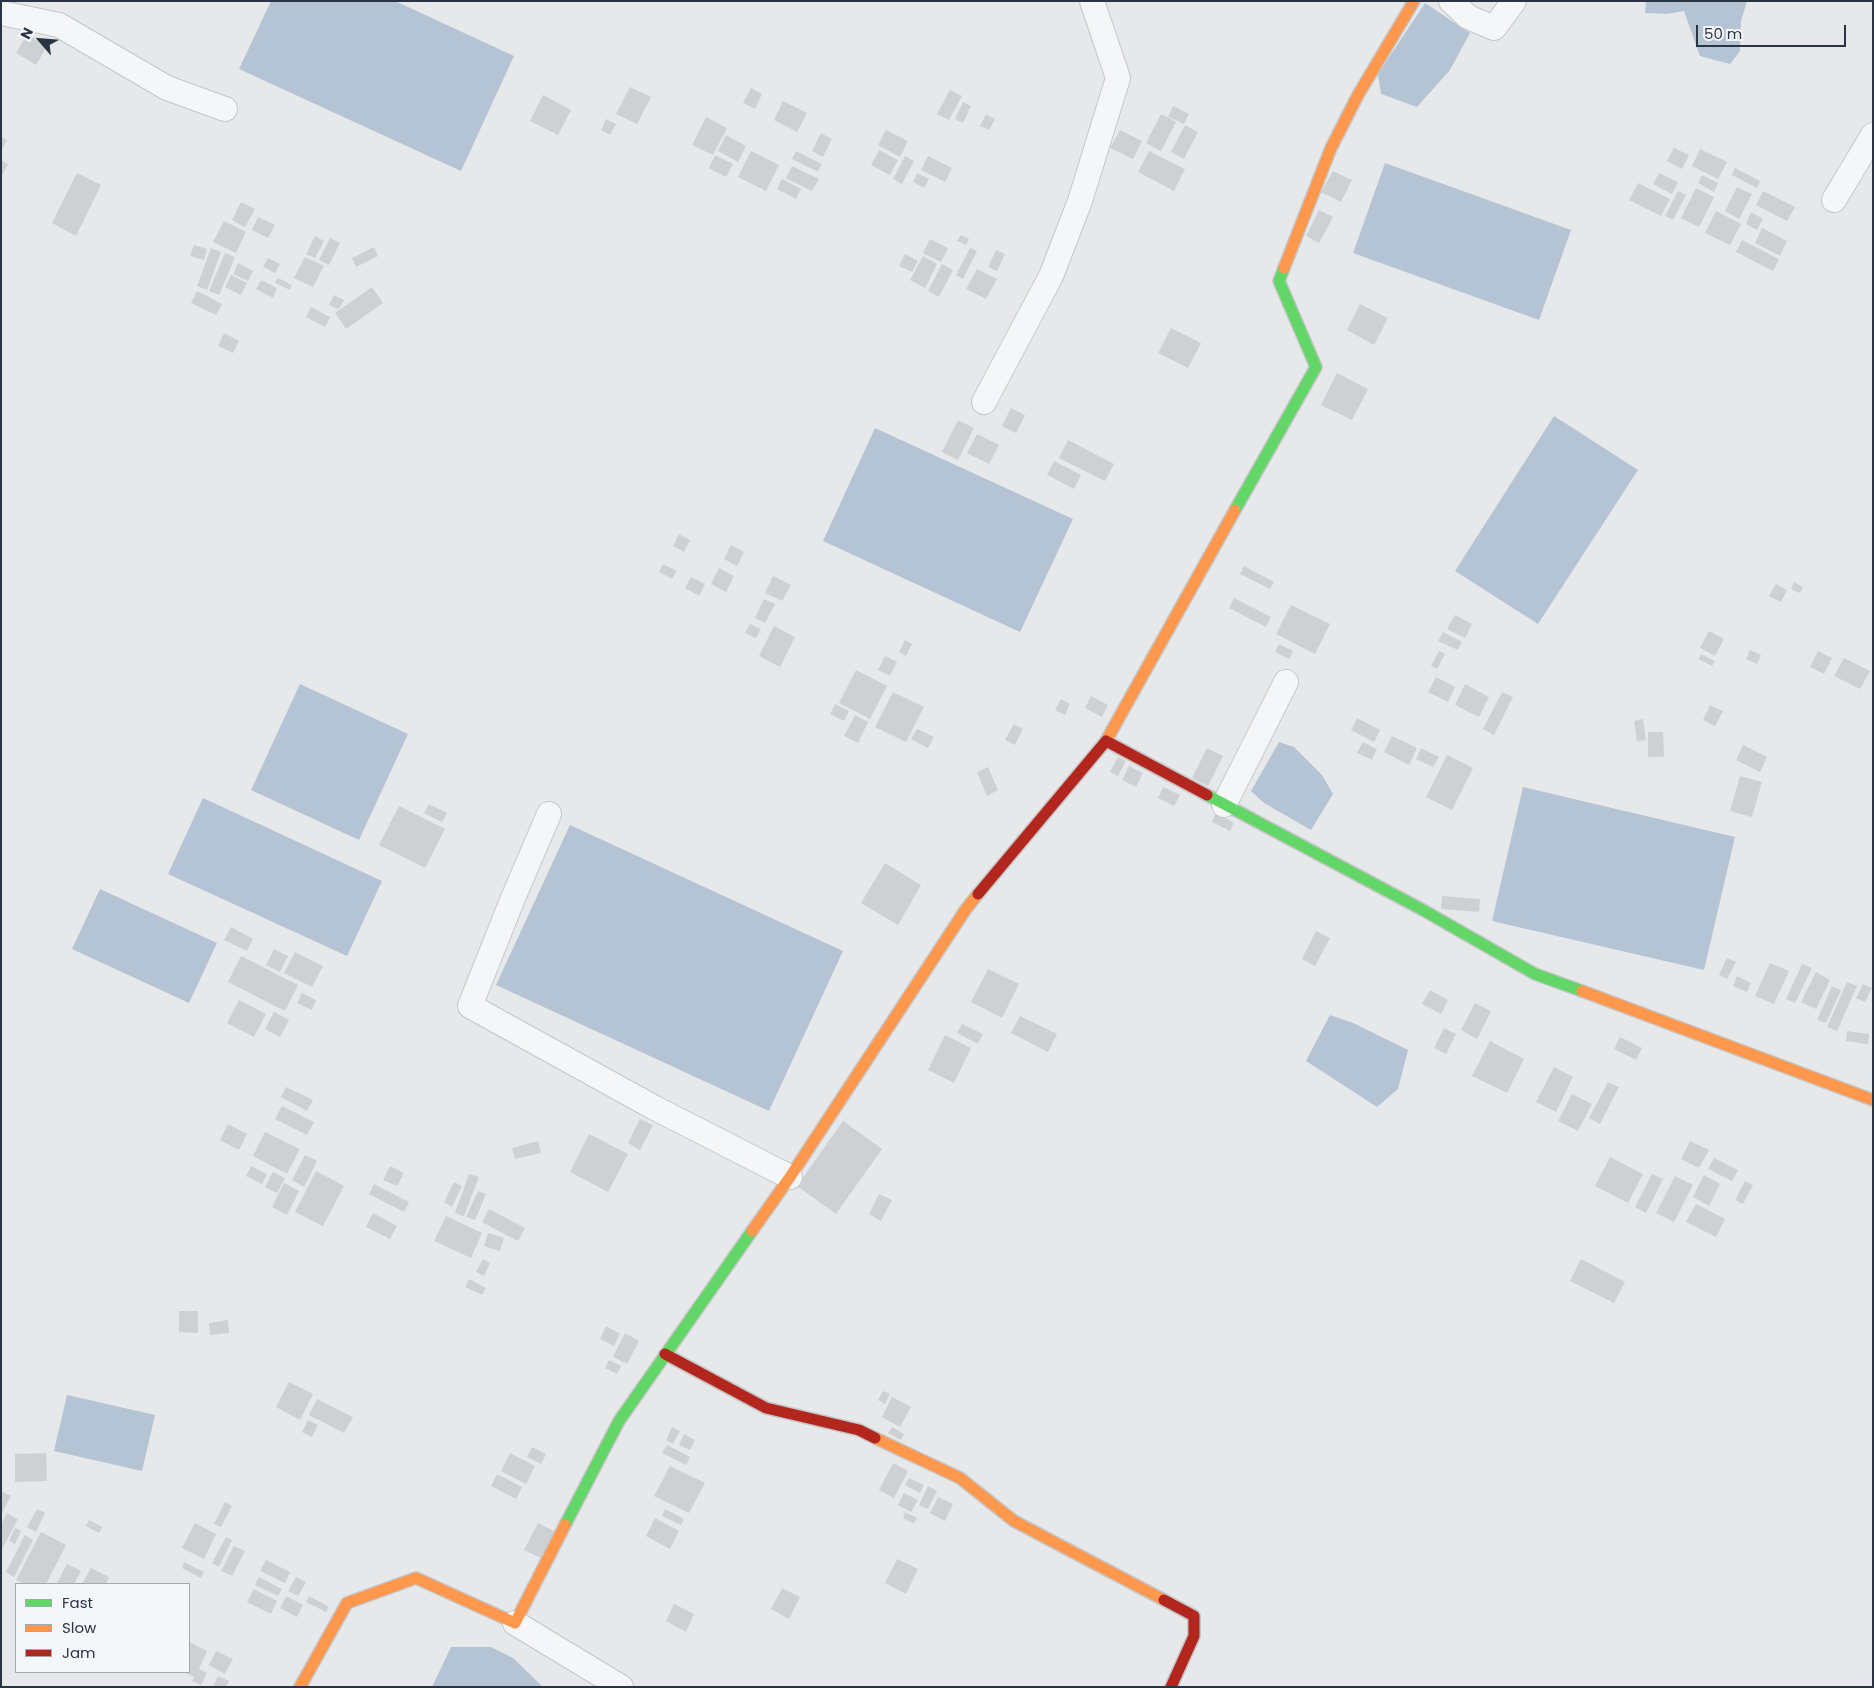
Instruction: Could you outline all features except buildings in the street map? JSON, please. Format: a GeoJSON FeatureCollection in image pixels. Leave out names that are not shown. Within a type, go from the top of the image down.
{"type":"FeatureCollection","features":[{"type":"Feature","properties":{"kind":"street"},"geometry":{"type":"LineString","coordinates":[[984,402],[1050,276],[1080,201],[1118,78],[1092,1]]}},
{"type":"Feature","properties":{"kind":"street"},"geometry":{"type":"LineString","coordinates":[[515,1623],[619,1421],[790,1178],[966,909],[1106,741],[1187,598],[1238,501],[1316,367],[1279,281],[1330,148],[1358,95],[1414,1]]}},
{"type":"Feature","properties":{"kind":"street"},"geometry":{"type":"LineString","coordinates":[[1450,1],[1468,17],[1494,28],[1514,1]]}},
{"type":"Feature","properties":{"kind":"street"},"geometry":{"type":"LineString","coordinates":[[1,13],[59,25],[167,88],[225,109]]}},
{"type":"Feature","properties":{"kind":"street"},"geometry":{"type":"LineString","coordinates":[[1834,200],[1873,135]]}},
{"type":"Feature","properties":{"kind":"street"},"geometry":{"type":"LineString","coordinates":[[1224,804],[1286,682]]}},
{"type":"Feature","properties":{"kind":"street"},"geometry":{"type":"LineString","coordinates":[[1106,741],[1423,910],[1535,974],[1873,1100]]}},
{"type":"Feature","properties":{"kind":"street"},"geometry":{"type":"LineString","coordinates":[[549,814],[470,1006],[653,1107],[790,1178]]}},
{"type":"Feature","properties":{"kind":"street"},"geometry":{"type":"LineString","coordinates":[[665,1354],[766,1408],[859,1430],[960,1478],[1014,1521],[1194,1616],[1194,1636],[1170,1687]]}},
{"type":"Feature","properties":{"kind":"street"},"geometry":{"type":"LineString","coordinates":[[300,1687],[347,1603],[416,1578],[515,1623],[621,1687]]}},
{"type":"Feature","properties":{"kind":"water"},"geometry":{"type":"Polygon","coordinates":[[[271,1],[395,1],[514,56],[461,171],[239,69],[271,1]]]}},
{"type":"Feature","properties":{"kind":"water"},"geometry":{"type":"Polygon","coordinates":[[[1646,1],[1747,1],[1741,21],[1740,51],[1730,64],[1700,56],[1684,11],[1667,14],[1645,13],[1646,1]]]}},
{"type":"Feature","properties":{"kind":"water"},"geometry":{"type":"Polygon","coordinates":[[[1425,3],[1470,33],[1450,70],[1417,107],[1381,94],[1378,74],[1425,3]]]}},
{"type":"Feature","properties":{"kind":"water"},"geometry":{"type":"Polygon","coordinates":[[[1385,163],[1571,230],[1539,320],[1353,253],[1385,163]]]}},
{"type":"Feature","properties":{"kind":"water"},"geometry":{"type":"Polygon","coordinates":[[[1554,416],[1638,470],[1538,624],[1455,571],[1554,416]]]}},
{"type":"Feature","properties":{"kind":"water"},"geometry":{"type":"Polygon","coordinates":[[[875,428],[1073,519],[1020,632],[823,541],[875,428]]]}},
{"type":"Feature","properties":{"kind":"water"},"geometry":{"type":"Polygon","coordinates":[[[300,684],[408,734],[359,840],[251,790],[300,684]]]}},
{"type":"Feature","properties":{"kind":"water"},"geometry":{"type":"Polygon","coordinates":[[[1279,742],[1294,747],[1322,775],[1333,794],[1311,830],[1264,803],[1251,791],[1279,742]]]}},
{"type":"Feature","properties":{"kind":"water"},"geometry":{"type":"Polygon","coordinates":[[[1523,787],[1735,837],[1704,970],[1492,921],[1523,787]]]}},
{"type":"Feature","properties":{"kind":"water"},"geometry":{"type":"Polygon","coordinates":[[[203,798],[382,881],[347,956],[168,874],[203,798]]]}},
{"type":"Feature","properties":{"kind":"water"},"geometry":{"type":"Polygon","coordinates":[[[570,825],[843,951],[769,1111],[496,985],[570,825]]]}},
{"type":"Feature","properties":{"kind":"water"},"geometry":{"type":"Polygon","coordinates":[[[100,889],[217,943],[189,1003],[72,949],[100,889]]]}},
{"type":"Feature","properties":{"kind":"water"},"geometry":{"type":"Polygon","coordinates":[[[1330,1015],[1353,1023],[1408,1050],[1398,1089],[1377,1107],[1306,1061],[1330,1015]]]}},
{"type":"Feature","properties":{"kind":"water"},"geometry":{"type":"Polygon","coordinates":[[[67,1395],[155,1415],[142,1471],[54,1451],[67,1395]]]}},
{"type":"Feature","properties":{"kind":"water"},"geometry":{"type":"Polygon","coordinates":[[[451,1647],[491,1647],[513,1658],[543,1687],[432,1687],[451,1647]]]}},
{"type":"Feature","properties":{"kind":"traffic: fast"},"geometry":{"type":"LineString","coordinates":[[1235,510],[1316,367],[1279,281],[1284,268]]}},
{"type":"Feature","properties":{"kind":"traffic: fast"},"geometry":{"type":"LineString","coordinates":[[1207,795],[1423,910],[1535,974],[1582,991]]}},
{"type":"Feature","properties":{"kind":"traffic: fast"},"geometry":{"type":"LineString","coordinates":[[565,1525],[619,1421],[752,1231]]}},
{"type":"Feature","properties":{"kind":"traffic: slow"},"geometry":{"type":"LineString","coordinates":[[1284,268],[1331,148],[1358,95],[1414,1]]}},
{"type":"Feature","properties":{"kind":"traffic: slow"},"geometry":{"type":"LineString","coordinates":[[1106,741],[1235,510]]}},
{"type":"Feature","properties":{"kind":"traffic: slow"},"geometry":{"type":"LineString","coordinates":[[752,1231],[790,1177],[966,909],[978,894]]}},
{"type":"Feature","properties":{"kind":"traffic: slow"},"geometry":{"type":"LineString","coordinates":[[1582,991],[1873,1100]]}},
{"type":"Feature","properties":{"kind":"traffic: slow"},"geometry":{"type":"LineString","coordinates":[[875,1438],[960,1478],[1014,1521],[1164,1600]]}},
{"type":"Feature","properties":{"kind":"traffic: slow"},"geometry":{"type":"LineString","coordinates":[[300,1687],[347,1603],[416,1578],[515,1623],[565,1525]]}},
{"type":"Feature","properties":{"kind":"traffic: jam"},"geometry":{"type":"LineString","coordinates":[[978,894],[1106,741],[1207,795]]}},
{"type":"Feature","properties":{"kind":"traffic: jam"},"geometry":{"type":"LineString","coordinates":[[665,1354],[766,1408],[859,1430],[875,1438]]}},
{"type":"Feature","properties":{"kind":"traffic: jam"},"geometry":{"type":"LineString","coordinates":[[1164,1600],[1194,1616],[1194,1636],[1171,1687]]}}]}
